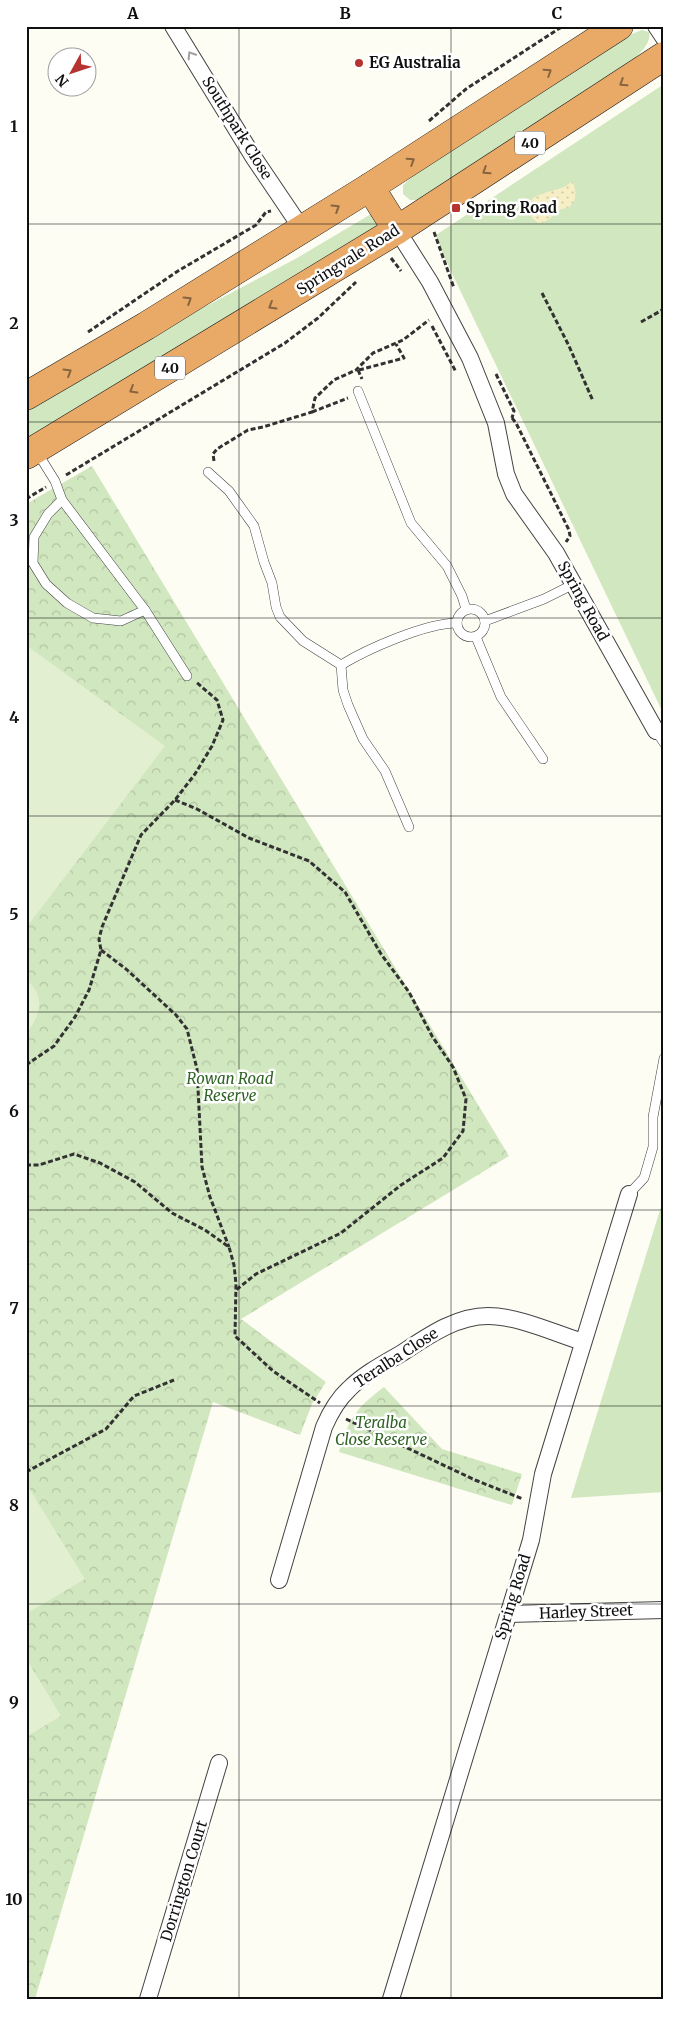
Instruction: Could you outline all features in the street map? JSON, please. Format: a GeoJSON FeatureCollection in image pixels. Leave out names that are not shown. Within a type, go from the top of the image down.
{"type":"FeatureCollection","features":[{"type":"Feature","properties":{"kind":"highway"},"geometry":{"type":"LineString","coordinates":[[26,396],[146,326],[296,219],[370,187],[619,26]]}},
{"type":"Feature","properties":{"kind":"highway","name":"Springvale Road"},"geometry":{"type":"LineString","coordinates":[[31,453],[402,238],[664,56]]}},
{"type":"Feature","properties":{"kind":"highway"},"geometry":{"type":"LineString","coordinates":[[370,187],[402,238]]}},
{"type":"Feature","properties":{"kind":"street","name":"Southpark Close"},"geometry":{"type":"LineString","coordinates":[[173,26],[254,158],[296,219]]}},
{"type":"Feature","properties":{"kind":"street"},"geometry":{"type":"LineString","coordinates":[[656,26],[664,38]]}},
{"type":"Feature","properties":{"kind":"street","name":"Spring Road"},"geometry":{"type":"LineString","coordinates":[[402,238],[461,338],[489,404],[498,434],[506,474],[514,494],[556,553],[660,737]]}},
{"type":"Feature","properties":{"kind":"street","name":"Spring Road"},"geometry":{"type":"LineString","coordinates":[[391,1999],[533,1534],[543,1474],[629,1194]]}},
{"type":"Feature","properties":{"kind":"street","name":"Teralba Close"},"geometry":{"type":"LineString","coordinates":[[279,1580],[324,1427],[332,1411],[346,1392],[368,1373],[437,1332],[460,1321],[479,1316],[508,1318],[583,1342]]}},
{"type":"Feature","properties":{"kind":"street","name":"Harley Street"},"geometry":{"type":"LineString","coordinates":[[508,1614],[664,1610]]}},
{"type":"Feature","properties":{"kind":"street","name":"Dorrington Court"},"geometry":{"type":"LineString","coordinates":[[148,1999],[219,1764]]}},
{"type":"Feature","properties":{"kind":"lane"},"geometry":{"type":"LineString","coordinates":[[359,392],[411,523],[447,566],[462,596],[466,609]]}},
{"type":"Feature","properties":{"kind":"lane"},"geometry":{"type":"LineString","coordinates":[[31,453],[55,481],[62,500],[145,610],[187,676]]}},
{"type":"Feature","properties":{"kind":"lane"},"geometry":{"type":"LineString","coordinates":[[208,472],[230,491],[254,526],[272,583],[276,607],[280,617],[302,641],[341,665]]}},
{"type":"Feature","properties":{"kind":"lane"},"geometry":{"type":"LineString","coordinates":[[62,500],[48,514],[34,537],[33,563],[46,584],[67,603],[93,618],[121,621],[145,610]]}},
{"type":"Feature","properties":{"kind":"lane"},"geometry":{"type":"LineString","coordinates":[[485,621],[544,599],[574,584]]}},
{"type":"Feature","properties":{"kind":"lane"},"geometry":{"type":"LineString","coordinates":[[466,609],[477,612],[485,621],[484,631],[476,637],[465,635],[456,623],[458,614],[466,609]]}},
{"type":"Feature","properties":{"kind":"lane"},"geometry":{"type":"LineString","coordinates":[[341,665],[362,653],[432,626],[456,623]]}},
{"type":"Feature","properties":{"kind":"lane"},"geometry":{"type":"LineString","coordinates":[[476,637],[501,697],[543,759]]}},
{"type":"Feature","properties":{"kind":"lane"},"geometry":{"type":"LineString","coordinates":[[341,665],[343,690],[348,705],[363,738],[385,771],[409,827]]}},
{"type":"Feature","properties":{"kind":"lane"},"geometry":{"type":"LineString","coordinates":[[629,1194],[644,1178],[651,1154],[654,1141],[653,1118],[664,1058]]}},
{"type":"Feature","properties":{"kind":"path"},"geometry":{"type":"LineString","coordinates":[[426,124],[466,89],[563,26]]}},
{"type":"Feature","properties":{"kind":"path"},"geometry":{"type":"LineString","coordinates":[[87,333],[178,271],[256,225],[266,212],[296,219]]}},
{"type":"Feature","properties":{"kind":"path"},"geometry":{"type":"LineString","coordinates":[[385,262],[402,238],[434,231]]}},
{"type":"Feature","properties":{"kind":"path"},"geometry":{"type":"LineString","coordinates":[[26,499],[285,343],[318,318],[361,278]]}},
{"type":"Feature","properties":{"kind":"path"},"geometry":{"type":"LineString","coordinates":[[542,293],[566,339],[593,401]]}},
{"type":"Feature","properties":{"kind":"path"},"geometry":{"type":"LineString","coordinates":[[641,322],[664,309]]}},
{"type":"Feature","properties":{"kind":"path"},"geometry":{"type":"LineString","coordinates":[[356,370],[373,353],[403,340],[429,320]]}},
{"type":"Feature","properties":{"kind":"path"},"geometry":{"type":"LineString","coordinates":[[312,412],[313,402],[328,384],[338,377],[356,370],[404,358],[396,344]]}},
{"type":"Feature","properties":{"kind":"path"},"geometry":{"type":"LineString","coordinates":[[208,472],[215,464],[213,454],[217,448],[243,432],[312,412],[359,392]]}},
{"type":"Feature","properties":{"kind":"path"},"geometry":{"type":"LineString","coordinates":[[489,404],[515,421],[569,530],[569,538],[556,553]]}},
{"type":"Feature","properties":{"kind":"path"},"geometry":{"type":"LineString","coordinates":[[26,1064],[54,1046],[74,1017],[89,990],[101,950],[99,939],[102,927],[141,835],[175,800],[195,774],[212,746],[223,720],[217,700],[206,689],[187,676]]}},
{"type":"Feature","properties":{"kind":"path"},"geometry":{"type":"LineString","coordinates":[[175,800],[197,809],[249,838],[310,861],[345,892],[381,954],[409,992],[432,1036],[453,1067],[466,1099],[462,1131],[443,1158],[401,1185],[341,1232],[256,1274],[236,1290]]}},
{"type":"Feature","properties":{"kind":"path"},"geometry":{"type":"LineString","coordinates":[[101,950],[176,1015],[187,1029],[197,1069],[202,1167],[210,1197],[234,1265],[236,1290],[235,1336],[273,1371],[332,1411],[482,1483],[537,1505]]}},
{"type":"Feature","properties":{"kind":"path"},"geometry":{"type":"LineString","coordinates":[[26,1165],[39,1164],[74,1154],[100,1163],[135,1182],[172,1213],[205,1230],[229,1247]]}},
{"type":"Feature","properties":{"kind":"path"},"geometry":{"type":"LineString","coordinates":[[26,1472],[106,1428],[134,1396],[174,1380]]}},
{"type":"Feature","properties":{"kind":"green space"},"geometry":{"type":"Polygon","coordinates":[[[642,30],[649,32],[649,38],[644,49],[622,68],[417,200],[410,200],[403,194],[403,185],[415,174],[632,34],[642,30]]]}},
{"type":"Feature","properties":{"kind":"green space"},"geometry":{"type":"Polygon","coordinates":[[[664,84],[664,715],[447,263],[436,235],[664,84]]]}},
{"type":"Feature","properties":{"kind":"green space"},"geometry":{"type":"Polygon","coordinates":[[[371,214],[379,223],[373,229],[26,439],[26,412],[195,312],[297,258],[371,214]]]}},
{"type":"Feature","properties":{"kind":"green space","name":"Rowan Road Reserve"},"geometry":{"type":"Polygon","coordinates":[[[92,466],[509,1156],[241,1319],[326,1382],[312,1404],[300,1435],[213,1402],[35,1999],[26,1999],[26,504],[92,466]]]}},
{"type":"Feature","properties":{"kind":"green space"},"geometry":{"type":"Polygon","coordinates":[[[26,645],[165,746],[26,928],[26,645]]]}},
{"type":"Feature","properties":{"kind":"green space"},"geometry":{"type":"Polygon","coordinates":[[[26,980],[37,992],[39,1006],[35,1020],[26,1033],[26,980]]]}},
{"type":"Feature","properties":{"kind":"green space"},"geometry":{"type":"Polygon","coordinates":[[[664,1197],[664,1492],[571,1498],[664,1197]]]}},
{"type":"Feature","properties":{"kind":"green space","name":"Teralba Close Reserve"},"geometry":{"type":"Polygon","coordinates":[[[384,1387],[442,1449],[522,1474],[512,1505],[339,1452],[350,1422],[360,1408],[384,1387]]]}},
{"type":"Feature","properties":{"kind":"green space"},"geometry":{"type":"Polygon","coordinates":[[[26,1483],[85,1579],[26,1614],[26,1483]]]}},
{"type":"Feature","properties":{"kind":"green space"},"geometry":{"type":"Polygon","coordinates":[[[26,1658],[61,1716],[26,1737],[26,1658]]]}},
{"type":"Feature","properties":{"kind":"sand"},"geometry":{"type":"Polygon","coordinates":[[[572,181],[575,195],[574,202],[568,208],[559,210],[545,222],[538,223],[532,218],[527,208],[534,198],[561,188],[572,181]]]}},
{"type":"Feature","properties":{"kind":"place","name":"EG Australia"},"geometry":{"type":"Point","coordinates":[359,63]}},
{"type":"Feature","properties":{"kind":"place","name":"Spring Road"},"geometry":{"type":"Point","coordinates":[456,208]}}]}
